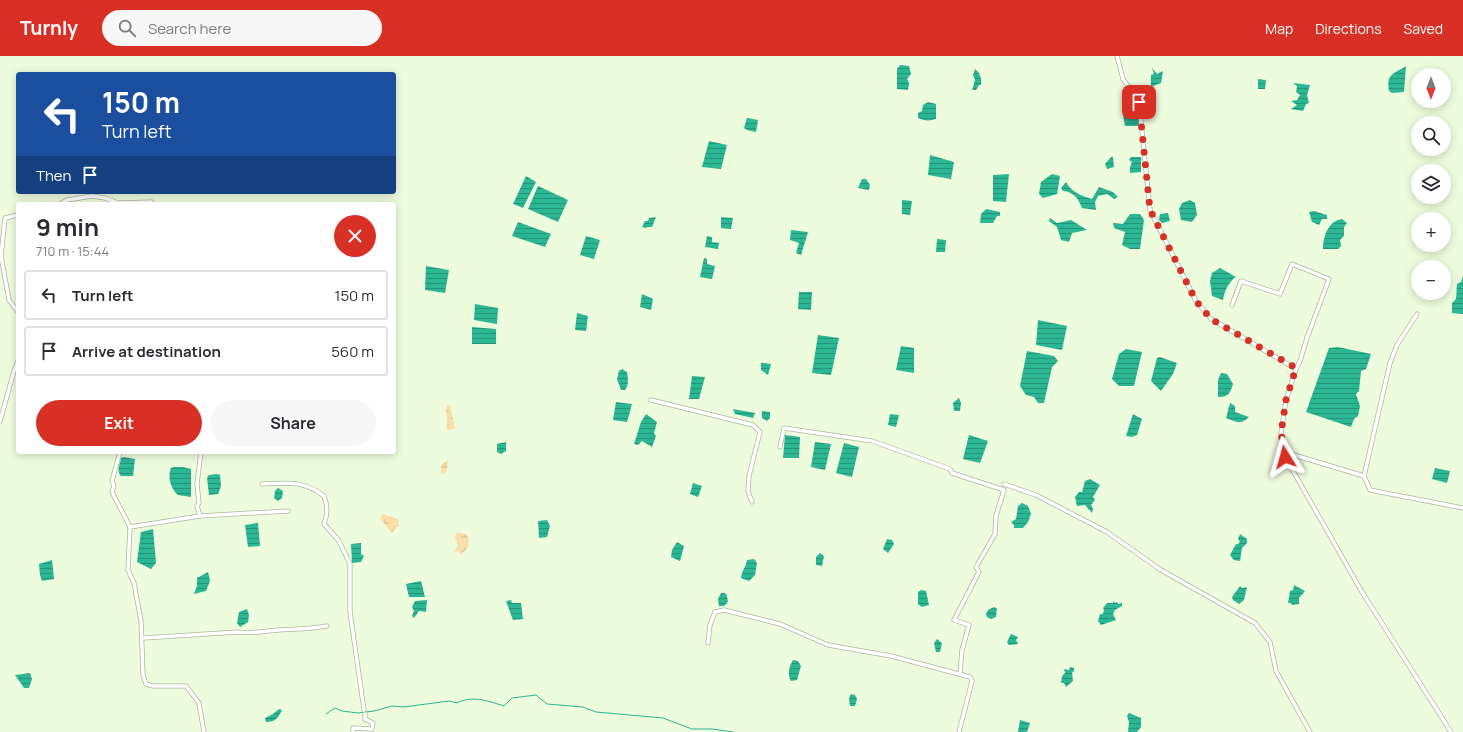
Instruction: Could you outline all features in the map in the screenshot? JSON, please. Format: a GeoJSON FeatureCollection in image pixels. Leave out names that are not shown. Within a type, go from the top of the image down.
{"type":"FeatureCollection","features":[{"type":"Feature","properties":{"kind":"street"},"geometry":{"type":"LineString","coordinates":[[1117,56],[1123,79],[1139,102],[1150,210],[1196,301],[1211,319],[1296,368]]}},
{"type":"Feature","properties":{"kind":"street"},"geometry":{"type":"LineString","coordinates":[[64,202],[67,200],[92,196],[105,198],[115,202]]}},
{"type":"Feature","properties":{"kind":"street"},"geometry":{"type":"LineString","coordinates":[[16,215],[5,218],[1,256],[9,300],[16,309]]}},
{"type":"Feature","properties":{"kind":"street"},"geometry":{"type":"LineString","coordinates":[[1232,305],[1241,281],[1280,294],[1292,264],[1329,278],[1300,361],[1296,368],[1286,400],[1281,433],[1285,457],[1362,592],[1451,732]]}},
{"type":"Feature","properties":{"kind":"street"},"geometry":{"type":"LineString","coordinates":[[1417,314],[1397,345],[1390,363],[1364,476],[1370,490],[1463,508]]}},
{"type":"Feature","properties":{"kind":"street"},"geometry":{"type":"LineString","coordinates":[[0,420],[16,366]]}},
{"type":"Feature","properties":{"kind":"street"},"geometry":{"type":"LineString","coordinates":[[651,400],[753,425],[760,432],[749,476],[748,491],[752,502]]}},
{"type":"Feature","properties":{"kind":"street"},"geometry":{"type":"LineString","coordinates":[[780,447],[784,428],[872,441],[950,469],[952,473],[1004,490],[996,516],[995,534],[976,567],[979,572],[954,620],[969,625],[962,650],[960,674]]}},
{"type":"Feature","properties":{"kind":"street"},"geometry":{"type":"LineString","coordinates":[[1284,452],[1364,476]]}},
{"type":"Feature","properties":{"kind":"street"},"geometry":{"type":"LineString","coordinates":[[119,454],[112,481],[114,486],[112,492],[130,527],[128,570],[134,583],[143,638],[143,675],[146,684],[153,686],[186,686],[199,703],[204,732]]}},
{"type":"Feature","properties":{"kind":"street"},"geometry":{"type":"LineString","coordinates":[[200,516],[197,506],[199,503],[197,484],[201,454]]}},
{"type":"Feature","properties":{"kind":"street"},"geometry":{"type":"LineString","coordinates":[[262,484],[294,482],[311,488],[324,496],[327,504],[327,515],[324,524],[339,541],[350,564],[350,612],[365,719],[373,723],[372,729],[353,728],[353,732]]}},
{"type":"Feature","properties":{"kind":"street"},"geometry":{"type":"LineString","coordinates":[[1004,484],[1036,495],[1107,532],[1161,570],[1255,623],[1270,642],[1276,671],[1310,732]]}},
{"type":"Feature","properties":{"kind":"street"},"geometry":{"type":"LineString","coordinates":[[130,527],[200,516],[288,511]]}},
{"type":"Feature","properties":{"kind":"street"},"geometry":{"type":"LineString","coordinates":[[708,643],[710,625],[715,612],[724,610],[780,624],[828,645],[892,656],[970,677],[972,681],[959,732]]}},
{"type":"Feature","properties":{"kind":"street"},"geometry":{"type":"LineString","coordinates":[[143,638],[238,632],[253,634],[280,630],[311,629],[327,626]]}},
{"type":"Feature","properties":{"kind":"green space"},"geometry":{"type":"Polygon","coordinates":[[[447,405],[450,405],[455,428],[448,430],[446,429],[447,405]]]}},
{"type":"Feature","properties":{"kind":"green space"},"geometry":{"type":"Polygon","coordinates":[[[448,460],[447,472],[441,474],[441,465],[448,460]]]}},
{"type":"Feature","properties":{"kind":"green space"},"geometry":{"type":"Polygon","coordinates":[[[383,514],[398,519],[399,527],[396,527],[392,534],[380,518],[383,514]]]}},
{"type":"Feature","properties":{"kind":"green space"},"geometry":{"type":"Polygon","coordinates":[[[458,532],[467,535],[469,541],[467,548],[461,554],[458,551],[454,552],[458,545],[455,539],[458,532]]]}},
{"type":"Feature","properties":{"kind":"water"},"geometry":{"type":"Polygon","coordinates":[[[900,65],[909,66],[911,74],[907,79],[909,83],[908,90],[897,89],[897,69],[900,65]]]}},
{"type":"Feature","properties":{"kind":"water"},"geometry":{"type":"Polygon","coordinates":[[[1406,66],[1404,92],[1392,93],[1389,91],[1388,85],[1390,77],[1406,66]]]}},
{"type":"Feature","properties":{"kind":"water"},"geometry":{"type":"Polygon","coordinates":[[[1152,68],[1157,74],[1163,71],[1161,83],[1151,87],[1151,75],[1154,74],[1152,68]]]}},
{"type":"Feature","properties":{"kind":"water"},"geometry":{"type":"Polygon","coordinates":[[[975,69],[980,76],[981,85],[979,85],[976,90],[972,90],[975,80],[973,75],[975,69]]]}},
{"type":"Feature","properties":{"kind":"water"},"geometry":{"type":"Polygon","coordinates":[[[1258,79],[1266,80],[1265,89],[1258,89],[1258,79]]]}},
{"type":"Feature","properties":{"kind":"water"},"geometry":{"type":"Polygon","coordinates":[[[1293,83],[1310,85],[1307,95],[1309,103],[1306,104],[1303,111],[1291,109],[1297,105],[1291,101],[1297,100],[1300,95],[1296,92],[1297,86],[1293,83]]]}},
{"type":"Feature","properties":{"kind":"water"},"geometry":{"type":"Polygon","coordinates":[[[1132,101],[1136,107],[1139,107],[1141,126],[1125,126],[1123,115],[1128,106],[1127,102],[1132,101]]]}},
{"type":"Feature","properties":{"kind":"water"},"geometry":{"type":"Polygon","coordinates":[[[928,102],[936,104],[936,119],[922,120],[918,118],[918,113],[922,111],[923,105],[928,102]]]}},
{"type":"Feature","properties":{"kind":"water"},"geometry":{"type":"Polygon","coordinates":[[[747,118],[758,120],[756,132],[744,128],[747,118]]]}},
{"type":"Feature","properties":{"kind":"water"},"geometry":{"type":"Polygon","coordinates":[[[709,141],[727,145],[721,169],[702,167],[709,141]]]}},
{"type":"Feature","properties":{"kind":"water"},"geometry":{"type":"Polygon","coordinates":[[[930,155],[954,162],[951,179],[928,175],[930,155]]]}},
{"type":"Feature","properties":{"kind":"water"},"geometry":{"type":"Polygon","coordinates":[[[1111,157],[1113,157],[1114,167],[1107,169],[1105,164],[1111,157]]]}},
{"type":"Feature","properties":{"kind":"water"},"geometry":{"type":"Polygon","coordinates":[[[1131,157],[1141,157],[1141,172],[1130,173],[1132,162],[1129,160],[1131,157]]]}},
{"type":"Feature","properties":{"kind":"water"},"geometry":{"type":"Polygon","coordinates":[[[1009,174],[1006,202],[993,201],[993,175],[1009,174]]]}},
{"type":"Feature","properties":{"kind":"water"},"geometry":{"type":"Polygon","coordinates":[[[1052,174],[1060,176],[1057,194],[1043,198],[1039,194],[1041,182],[1052,174]]]}},
{"type":"Feature","properties":{"kind":"water"},"geometry":{"type":"Polygon","coordinates":[[[526,176],[536,182],[523,208],[513,204],[526,176]]]}},
{"type":"Feature","properties":{"kind":"water"},"geometry":{"type":"Polygon","coordinates":[[[862,179],[866,179],[870,185],[869,190],[858,188],[862,179]]]}},
{"type":"Feature","properties":{"kind":"water"},"geometry":{"type":"Polygon","coordinates":[[[1066,182],[1074,191],[1092,199],[1099,187],[1113,192],[1118,197],[1114,199],[1107,194],[1098,196],[1095,202],[1096,210],[1082,208],[1075,196],[1063,191],[1061,188],[1066,182]]]}},
{"type":"Feature","properties":{"kind":"water"},"geometry":{"type":"Polygon","coordinates":[[[538,186],[568,200],[558,222],[528,209],[538,186]]]}},
{"type":"Feature","properties":{"kind":"water"},"geometry":{"type":"Polygon","coordinates":[[[902,200],[912,201],[910,215],[902,214],[902,200]]]}},
{"type":"Feature","properties":{"kind":"water"},"geometry":{"type":"Polygon","coordinates":[[[1190,200],[1195,203],[1197,215],[1192,222],[1181,220],[1179,209],[1182,203],[1190,200]]]}},
{"type":"Feature","properties":{"kind":"water"},"geometry":{"type":"Polygon","coordinates":[[[986,209],[1000,212],[1000,216],[997,216],[993,223],[980,223],[981,214],[986,209]]]}},
{"type":"Feature","properties":{"kind":"water"},"geometry":{"type":"Polygon","coordinates":[[[1314,211],[1327,215],[1327,219],[1322,219],[1319,225],[1312,222],[1309,212],[1314,211]]]}},
{"type":"Feature","properties":{"kind":"water"},"geometry":{"type":"Polygon","coordinates":[[[1168,213],[1170,221],[1162,223],[1159,220],[1160,214],[1168,213]]]}},
{"type":"Feature","properties":{"kind":"water"},"geometry":{"type":"Polygon","coordinates":[[[1130,214],[1140,214],[1144,220],[1140,249],[1130,249],[1122,245],[1125,232],[1114,228],[1113,223],[1123,224],[1130,214]]]}},
{"type":"Feature","properties":{"kind":"water"},"geometry":{"type":"Polygon","coordinates":[[[656,217],[652,227],[642,227],[645,221],[648,221],[649,218],[656,217]]]}},
{"type":"Feature","properties":{"kind":"water"},"geometry":{"type":"Polygon","coordinates":[[[721,217],[733,218],[731,229],[721,228],[721,217]]]}},
{"type":"Feature","properties":{"kind":"water"},"geometry":{"type":"Polygon","coordinates":[[[1050,218],[1057,223],[1071,220],[1087,230],[1072,233],[1069,242],[1061,240],[1057,227],[1049,221],[1050,218]]]}},
{"type":"Feature","properties":{"kind":"water"},"geometry":{"type":"Polygon","coordinates":[[[1342,219],[1347,223],[1344,227],[1344,236],[1340,240],[1341,246],[1338,249],[1323,249],[1327,230],[1337,220],[1342,219]]]}},
{"type":"Feature","properties":{"kind":"water"},"geometry":{"type":"Polygon","coordinates":[[[518,222],[551,234],[545,247],[512,236],[518,222]]]}},
{"type":"Feature","properties":{"kind":"water"},"geometry":{"type":"Polygon","coordinates":[[[791,230],[808,232],[801,255],[796,253],[799,243],[790,240],[791,230]]]}},
{"type":"Feature","properties":{"kind":"water"},"geometry":{"type":"Polygon","coordinates":[[[586,236],[600,240],[594,259],[580,255],[586,236]]]}},
{"type":"Feature","properties":{"kind":"water"},"geometry":{"type":"Polygon","coordinates":[[[707,236],[712,237],[712,242],[719,243],[718,249],[705,247],[707,236]]]}},
{"type":"Feature","properties":{"kind":"water"},"geometry":{"type":"Polygon","coordinates":[[[937,239],[946,240],[945,252],[936,252],[937,239]]]}},
{"type":"Feature","properties":{"kind":"water"},"geometry":{"type":"Polygon","coordinates":[[[704,258],[707,259],[707,264],[715,266],[712,279],[700,277],[704,258]]]}},
{"type":"Feature","properties":{"kind":"water"},"geometry":{"type":"Polygon","coordinates":[[[426,266],[449,270],[445,293],[425,290],[426,266]]]}},
{"type":"Feature","properties":{"kind":"water"},"geometry":{"type":"Polygon","coordinates":[[[1220,268],[1236,277],[1227,287],[1223,300],[1212,296],[1210,281],[1212,273],[1220,268]]]}},
{"type":"Feature","properties":{"kind":"water"},"geometry":{"type":"Polygon","coordinates":[[[1463,276],[1463,314],[1452,313],[1452,303],[1456,299],[1457,284],[1461,282],[1463,276]]]}},
{"type":"Feature","properties":{"kind":"water"},"geometry":{"type":"Polygon","coordinates":[[[799,292],[812,292],[811,310],[798,309],[799,292]]]}},
{"type":"Feature","properties":{"kind":"water"},"geometry":{"type":"Polygon","coordinates":[[[642,294],[653,299],[651,310],[640,307],[642,294]]]}},
{"type":"Feature","properties":{"kind":"water"},"geometry":{"type":"Polygon","coordinates":[[[475,304],[498,308],[497,324],[474,320],[475,304]]]}},
{"type":"Feature","properties":{"kind":"water"},"geometry":{"type":"Polygon","coordinates":[[[577,313],[588,316],[586,331],[575,330],[577,313]]]}},
{"type":"Feature","properties":{"kind":"water"},"geometry":{"type":"Polygon","coordinates":[[[1038,320],[1067,326],[1062,350],[1036,345],[1038,320]]]}},
{"type":"Feature","properties":{"kind":"water"},"geometry":{"type":"Polygon","coordinates":[[[472,327],[496,329],[496,344],[472,344],[472,327]]]}},
{"type":"Feature","properties":{"kind":"water"},"geometry":{"type":"Polygon","coordinates":[[[818,335],[839,338],[831,375],[812,373],[818,335]]]}},
{"type":"Feature","properties":{"kind":"water"},"geometry":{"type":"Polygon","coordinates":[[[901,346],[914,348],[914,373],[896,370],[901,346]]]}},
{"type":"Feature","properties":{"kind":"water"},"geometry":{"type":"Polygon","coordinates":[[[1338,347],[1371,354],[1366,369],[1361,371],[1359,391],[1356,394],[1360,406],[1358,416],[1354,419],[1351,427],[1306,412],[1329,348],[1338,347]]]}},
{"type":"Feature","properties":{"kind":"water"},"geometry":{"type":"Polygon","coordinates":[[[1126,349],[1142,352],[1134,386],[1119,386],[1112,379],[1119,354],[1126,349]]]}},
{"type":"Feature","properties":{"kind":"water"},"geometry":{"type":"Polygon","coordinates":[[[1027,351],[1054,356],[1058,361],[1052,367],[1044,403],[1038,403],[1034,397],[1026,395],[1020,386],[1027,351]]]}},
{"type":"Feature","properties":{"kind":"water"},"geometry":{"type":"Polygon","coordinates":[[[1160,357],[1177,363],[1173,374],[1161,391],[1151,381],[1157,358],[1160,357]]]}},
{"type":"Feature","properties":{"kind":"water"},"geometry":{"type":"Polygon","coordinates":[[[761,363],[771,364],[768,375],[761,370],[761,363]]]}},
{"type":"Feature","properties":{"kind":"water"},"geometry":{"type":"Polygon","coordinates":[[[622,369],[627,372],[628,379],[628,384],[625,390],[621,390],[617,379],[619,371],[622,369]]]}},
{"type":"Feature","properties":{"kind":"water"},"geometry":{"type":"Polygon","coordinates":[[[1221,373],[1227,374],[1233,384],[1228,394],[1218,397],[1218,380],[1221,373]]]}},
{"type":"Feature","properties":{"kind":"water"},"geometry":{"type":"Polygon","coordinates":[[[692,376],[705,377],[699,399],[689,399],[692,376]]]}},
{"type":"Feature","properties":{"kind":"water"},"geometry":{"type":"Polygon","coordinates":[[[959,398],[961,403],[960,411],[954,411],[953,403],[959,398]]]}},
{"type":"Feature","properties":{"kind":"water"},"geometry":{"type":"Polygon","coordinates":[[[616,402],[632,404],[627,422],[613,420],[616,402]]]}},
{"type":"Feature","properties":{"kind":"water"},"geometry":{"type":"Polygon","coordinates":[[[1230,403],[1235,406],[1235,412],[1249,417],[1241,422],[1226,418],[1230,403]]]}},
{"type":"Feature","properties":{"kind":"water"},"geometry":{"type":"Polygon","coordinates":[[[733,409],[755,413],[753,418],[735,414],[733,409]]]}},
{"type":"Feature","properties":{"kind":"water"},"geometry":{"type":"Polygon","coordinates":[[[762,411],[770,412],[770,418],[767,421],[762,418],[762,411]]]}},
{"type":"Feature","properties":{"kind":"water"},"geometry":{"type":"Polygon","coordinates":[[[646,414],[657,422],[654,433],[656,436],[652,447],[642,441],[638,445],[634,444],[641,422],[646,414]]]}},
{"type":"Feature","properties":{"kind":"water"},"geometry":{"type":"Polygon","coordinates":[[[890,414],[899,415],[896,427],[888,425],[890,414]]]}},
{"type":"Feature","properties":{"kind":"water"},"geometry":{"type":"Polygon","coordinates":[[[1133,414],[1142,419],[1137,435],[1132,437],[1126,436],[1133,414]]]}},
{"type":"Feature","properties":{"kind":"water"},"geometry":{"type":"Polygon","coordinates":[[[785,435],[800,437],[799,458],[783,458],[785,435]]]}},
{"type":"Feature","properties":{"kind":"water"},"geometry":{"type":"Polygon","coordinates":[[[969,435],[988,441],[980,463],[963,459],[969,435]]]}},
{"type":"Feature","properties":{"kind":"water"},"geometry":{"type":"Polygon","coordinates":[[[506,442],[506,451],[501,454],[497,452],[497,444],[506,442]]]}},
{"type":"Feature","properties":{"kind":"water"},"geometry":{"type":"Polygon","coordinates":[[[815,442],[831,444],[825,470],[811,467],[815,442]]]}},
{"type":"Feature","properties":{"kind":"water"},"geometry":{"type":"Polygon","coordinates":[[[844,443],[859,447],[852,477],[836,473],[844,443]]]}},
{"type":"Feature","properties":{"kind":"water"},"geometry":{"type":"Polygon","coordinates":[[[124,457],[135,459],[133,476],[121,476],[120,474],[119,470],[121,458],[124,457]]]}},
{"type":"Feature","properties":{"kind":"water"},"geometry":{"type":"Polygon","coordinates":[[[171,468],[191,469],[191,497],[178,495],[173,490],[169,475],[171,468]]]}},
{"type":"Feature","properties":{"kind":"water"},"geometry":{"type":"Polygon","coordinates":[[[1435,468],[1450,471],[1447,483],[1432,479],[1435,468]]]}},
{"type":"Feature","properties":{"kind":"water"},"geometry":{"type":"Polygon","coordinates":[[[209,475],[220,475],[221,486],[218,494],[209,495],[207,478],[209,475]]]}},
{"type":"Feature","properties":{"kind":"water"},"geometry":{"type":"Polygon","coordinates":[[[1090,479],[1100,485],[1093,497],[1095,500],[1091,505],[1093,509],[1092,513],[1085,505],[1077,506],[1075,497],[1079,492],[1082,492],[1085,481],[1090,479]]]}},
{"type":"Feature","properties":{"kind":"water"},"geometry":{"type":"Polygon","coordinates":[[[693,483],[702,486],[698,497],[690,494],[693,483]]]}},
{"type":"Feature","properties":{"kind":"water"},"geometry":{"type":"Polygon","coordinates":[[[278,488],[283,491],[282,498],[278,501],[274,498],[275,491],[278,488]]]}},
{"type":"Feature","properties":{"kind":"water"},"geometry":{"type":"Polygon","coordinates":[[[1022,503],[1028,506],[1031,514],[1028,522],[1023,528],[1014,528],[1014,525],[1011,522],[1016,519],[1018,506],[1022,503]]]}},
{"type":"Feature","properties":{"kind":"water"},"geometry":{"type":"Polygon","coordinates":[[[547,520],[550,526],[547,537],[539,538],[538,521],[547,520]]]}},
{"type":"Feature","properties":{"kind":"water"},"geometry":{"type":"Polygon","coordinates":[[[258,523],[260,546],[248,547],[245,525],[258,523]]]}},
{"type":"Feature","properties":{"kind":"water"},"geometry":{"type":"Polygon","coordinates":[[[153,529],[156,563],[151,569],[137,562],[141,532],[153,529]]]}},
{"type":"Feature","properties":{"kind":"water"},"geometry":{"type":"Polygon","coordinates":[[[1240,534],[1247,539],[1247,543],[1242,548],[1240,561],[1234,560],[1230,555],[1236,544],[1240,542],[1238,539],[1240,534]]]}},
{"type":"Feature","properties":{"kind":"water"},"geometry":{"type":"Polygon","coordinates":[[[887,539],[892,540],[894,544],[888,553],[883,549],[887,539]]]}},
{"type":"Feature","properties":{"kind":"water"},"geometry":{"type":"Polygon","coordinates":[[[677,542],[684,546],[680,561],[671,557],[672,550],[677,542]]]}},
{"type":"Feature","properties":{"kind":"water"},"geometry":{"type":"Polygon","coordinates":[[[361,543],[361,554],[364,556],[361,562],[352,563],[351,544],[361,543]]]}},
{"type":"Feature","properties":{"kind":"water"},"geometry":{"type":"Polygon","coordinates":[[[820,553],[824,556],[822,566],[816,565],[816,557],[820,553]]]}},
{"type":"Feature","properties":{"kind":"water"},"geometry":{"type":"Polygon","coordinates":[[[754,559],[757,563],[755,575],[749,581],[741,578],[747,560],[754,559]]]}},
{"type":"Feature","properties":{"kind":"water"},"geometry":{"type":"Polygon","coordinates":[[[52,560],[54,579],[42,581],[39,564],[52,560]]]}},
{"type":"Feature","properties":{"kind":"water"},"geometry":{"type":"Polygon","coordinates":[[[208,572],[210,581],[206,591],[194,594],[197,586],[197,578],[208,572]]]}},
{"type":"Feature","properties":{"kind":"water"},"geometry":{"type":"Polygon","coordinates":[[[421,581],[425,597],[409,597],[406,584],[421,581]]]}},
{"type":"Feature","properties":{"kind":"water"},"geometry":{"type":"Polygon","coordinates":[[[1294,585],[1305,591],[1299,598],[1299,604],[1292,605],[1291,603],[1288,603],[1290,591],[1293,590],[1294,585]]]}},
{"type":"Feature","properties":{"kind":"water"},"geometry":{"type":"Polygon","coordinates":[[[1240,586],[1242,588],[1247,587],[1244,600],[1239,604],[1233,600],[1232,597],[1240,586]]]}},
{"type":"Feature","properties":{"kind":"water"},"geometry":{"type":"Polygon","coordinates":[[[921,590],[926,591],[929,605],[922,607],[918,604],[918,592],[921,590]]]}},
{"type":"Feature","properties":{"kind":"water"},"geometry":{"type":"Polygon","coordinates":[[[721,593],[725,593],[727,596],[728,602],[724,606],[719,606],[718,599],[721,593]]]}},
{"type":"Feature","properties":{"kind":"water"},"geometry":{"type":"Polygon","coordinates":[[[427,600],[426,612],[419,611],[414,618],[412,616],[414,611],[412,607],[415,601],[427,600]]]}},
{"type":"Feature","properties":{"kind":"water"},"geometry":{"type":"Polygon","coordinates":[[[511,600],[512,603],[521,603],[523,619],[513,620],[506,601],[511,600]]]}},
{"type":"Feature","properties":{"kind":"water"},"geometry":{"type":"Polygon","coordinates":[[[1113,601],[1115,603],[1117,602],[1118,604],[1122,603],[1122,606],[1115,610],[1113,614],[1116,620],[1101,625],[1098,621],[1100,614],[1103,614],[1103,608],[1107,603],[1113,603],[1113,601]]]}},
{"type":"Feature","properties":{"kind":"water"},"geometry":{"type":"Polygon","coordinates":[[[994,607],[997,609],[996,617],[991,619],[987,617],[986,614],[988,610],[994,607]]]}},
{"type":"Feature","properties":{"kind":"water"},"geometry":{"type":"Polygon","coordinates":[[[247,609],[249,615],[248,622],[240,627],[237,623],[239,612],[247,609]]]}},
{"type":"Feature","properties":{"kind":"water"},"geometry":{"type":"Polygon","coordinates":[[[1011,634],[1018,637],[1016,640],[1018,644],[1009,645],[1007,642],[1011,634]]]}},
{"type":"Feature","properties":{"kind":"water"},"geometry":{"type":"Polygon","coordinates":[[[937,639],[942,643],[940,652],[936,652],[934,643],[937,639]]]}},
{"type":"Feature","properties":{"kind":"water"},"geometry":{"type":"Polygon","coordinates":[[[793,660],[798,661],[801,666],[797,680],[791,681],[789,670],[793,660]]]}},
{"type":"Feature","properties":{"kind":"water"},"geometry":{"type":"Polygon","coordinates":[[[1070,667],[1074,668],[1072,673],[1073,681],[1066,687],[1064,683],[1061,683],[1062,676],[1065,673],[1064,669],[1069,670],[1070,667]]]}},
{"type":"Feature","properties":{"kind":"water"},"geometry":{"type":"Polygon","coordinates":[[[30,673],[32,679],[29,688],[24,688],[15,675],[30,673]]]}},
{"type":"Feature","properties":{"kind":"water"},"geometry":{"type":"Polygon","coordinates":[[[851,694],[855,695],[857,699],[855,706],[850,706],[849,698],[851,694]]]}},
{"type":"Feature","properties":{"kind":"water"},"geometry":{"type":"Polygon","coordinates":[[[279,709],[282,710],[276,719],[266,722],[265,718],[279,709]]]}},
{"type":"Feature","properties":{"kind":"water"},"geometry":{"type":"Polygon","coordinates":[[[1129,713],[1141,718],[1141,727],[1137,732],[1128,732],[1129,722],[1127,716],[1129,713]]]}},
{"type":"Feature","properties":{"kind":"water"},"geometry":{"type":"Polygon","coordinates":[[[1020,720],[1030,723],[1027,732],[1018,732],[1020,720]]]}},
{"type":"Feature","properties":{"kind":"waterway"},"geometry":{"type":"LineString","coordinates":[[326,714],[335,708],[342,711],[358,713],[374,711],[392,706],[404,707],[449,701],[457,703],[468,699],[486,701],[504,706],[512,698],[536,695],[547,704],[583,707],[596,712],[663,718],[692,729],[712,729],[733,732]]}},
{"type":"Feature","properties":{"kind":"route"},"geometry":{"type":"LineString","coordinates":[[1139,102],[1150,210],[1177,267],[1196,301],[1211,319],[1242,339],[1266,350],[1296,368],[1286,400],[1281,433],[1285,457]]}}]}
